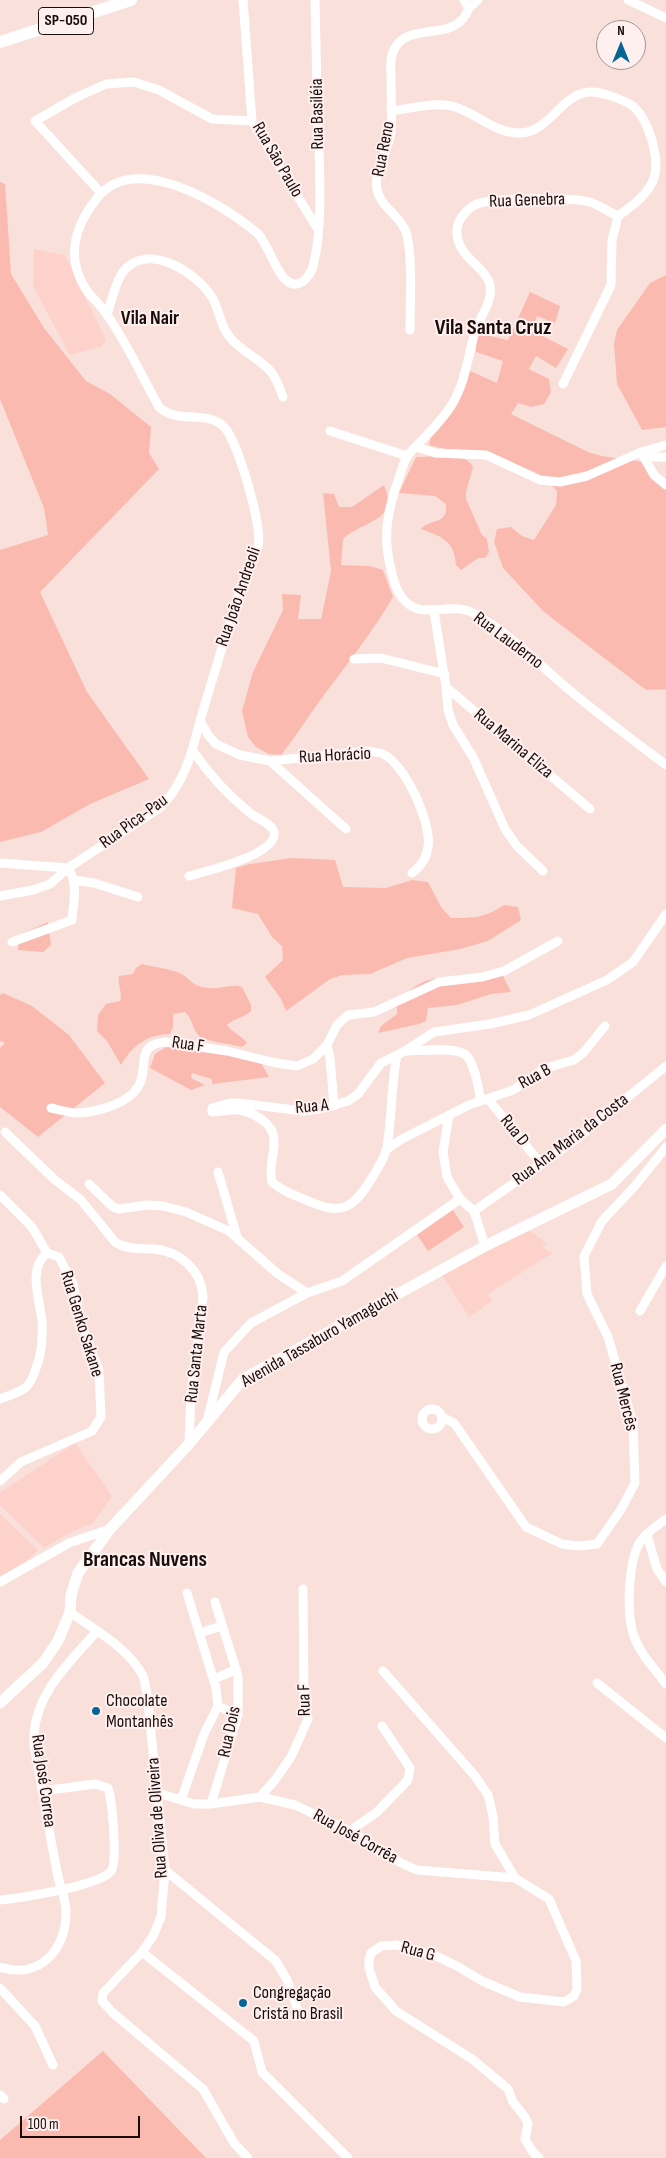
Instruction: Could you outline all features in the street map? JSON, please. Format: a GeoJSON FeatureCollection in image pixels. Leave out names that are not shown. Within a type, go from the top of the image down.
{"type":"FeatureCollection","features":[{"type":"Feature","properties":{"kind":"main road","name":"SP-050"},"geometry":{"type":"LineString","coordinates":[[0,42],[131,0]]}},
{"type":"Feature","properties":{"kind":"street","name":"Rua São Paulo"},"geometry":{"type":"LineString","coordinates":[[244,0],[252,121],[317,228]]}},
{"type":"Feature","properties":{"kind":"street","name":"Rua Basiléia"},"geometry":{"type":"LineString","coordinates":[[315,0],[320,193],[317,228]]}},
{"type":"Feature","properties":{"kind":"street","name":"Rua Reno"},"geometry":{"type":"LineString","coordinates":[[410,330],[409,247],[406,232],[400,220],[380,200],[376,189],[377,176],[388,149],[391,132],[391,56],[398,42],[409,35],[454,28],[462,22],[466,4],[478,0]]}},
{"type":"Feature","properties":{"kind":"street"},"geometry":{"type":"LineString","coordinates":[[628,0],[666,18]]}},
{"type":"Feature","properties":{"kind":"street"},"geometry":{"type":"LineString","coordinates":[[101,193],[35,121],[75,98],[106,84],[134,82],[160,90],[212,119],[252,121]]}},
{"type":"Feature","properties":{"kind":"street"},"geometry":{"type":"LineString","coordinates":[[391,111],[437,106],[455,107],[506,132],[522,133],[536,130],[572,98],[589,92],[604,93],[633,107],[648,128],[655,155],[654,178],[642,197],[618,216],[612,240],[611,285],[563,384]]}},
{"type":"Feature","properties":{"kind":"street","name":"Rua João Andreoli"},"geometry":{"type":"LineString","coordinates":[[196,736],[244,576],[258,547],[259,529],[248,480],[226,428],[218,422],[207,418],[176,417],[166,413],[159,407],[107,315],[86,290],[75,262],[74,237],[85,213],[101,193],[118,182],[133,178],[152,179],[199,195],[229,211],[259,235],[270,252],[282,279],[288,283],[303,282],[313,268],[317,228]]}},
{"type":"Feature","properties":{"kind":"street","name":"Rua Genebra"},"geometry":{"type":"LineString","coordinates":[[407,456],[434,430],[451,406],[465,377],[477,327],[489,302],[491,288],[486,275],[462,252],[457,237],[458,222],[466,211],[478,203],[570,199],[591,202],[618,216]]}},
{"type":"Feature","properties":{"kind":"street"},"geometry":{"type":"LineString","coordinates":[[107,315],[122,272],[134,262],[149,258],[175,265],[200,281],[213,298],[229,336],[270,371],[276,378],[283,397]]}},
{"type":"Feature","properties":{"kind":"street"},"geometry":{"type":"LineString","coordinates":[[330,431],[407,456]]}},
{"type":"Feature","properties":{"kind":"street"},"geometry":{"type":"LineString","coordinates":[[417,447],[435,453],[486,455],[540,480],[560,482],[587,476],[666,445]]}},
{"type":"Feature","properties":{"kind":"street"},"geometry":{"type":"LineString","coordinates":[[643,454],[666,457]]}},
{"type":"Feature","properties":{"kind":"street"},"geometry":{"type":"LineString","coordinates":[[643,454],[654,475],[666,485]]}},
{"type":"Feature","properties":{"kind":"street","name":"Rua Lauderno"},"geometry":{"type":"LineString","coordinates":[[407,456],[394,491],[386,526],[386,550],[397,590],[406,603],[417,609],[434,611],[448,608],[473,612],[497,628],[604,719],[666,765]]}},
{"type":"Feature","properties":{"kind":"street"},"geometry":{"type":"LineString","coordinates":[[434,611],[445,674],[448,710],[453,726],[473,757],[505,829],[517,846],[543,871]]}},
{"type":"Feature","properties":{"kind":"street"},"geometry":{"type":"LineString","coordinates":[[354,659],[381,658],[445,674]]}},
{"type":"Feature","properties":{"kind":"street","name":"Rua Marina Eliza"},"geometry":{"type":"LineString","coordinates":[[446,687],[590,809]]}},
{"type":"Feature","properties":{"kind":"street"},"geometry":{"type":"LineString","coordinates":[[200,720],[208,735],[216,744],[240,755],[270,761],[346,829]]}},
{"type":"Feature","properties":{"kind":"street","name":"Rua Pica-Pau"},"geometry":{"type":"LineString","coordinates":[[0,896],[33,890],[50,884],[68,868],[161,807],[171,795],[193,752],[196,736]]}},
{"type":"Feature","properties":{"kind":"street","name":"Rua Horácio"},"geometry":{"type":"LineString","coordinates":[[270,761],[368,751],[384,754],[394,763],[409,783],[426,823],[428,847],[421,864],[412,872]]}},
{"type":"Feature","properties":{"kind":"street"},"geometry":{"type":"LineString","coordinates":[[189,876],[252,856],[267,847],[273,839],[274,832],[270,826],[253,815],[224,790],[193,752]]}},
{"type":"Feature","properties":{"kind":"street"},"geometry":{"type":"LineString","coordinates":[[0,863],[68,868],[74,880],[72,920],[12,942]]}},
{"type":"Feature","properties":{"kind":"street"},"geometry":{"type":"LineString","coordinates":[[74,880],[94,883],[138,896]]}},
{"type":"Feature","properties":{"kind":"street","name":"Rua A"},"geometry":{"type":"LineString","coordinates":[[387,1149],[360,1197],[348,1206],[326,1209],[281,1189],[272,1182],[271,1162],[274,1139],[271,1130],[263,1120],[240,1110],[212,1112],[212,1108],[230,1103],[303,1111],[334,1106],[348,1101],[358,1094],[381,1063],[434,1032],[490,1024],[529,1015],[607,980],[633,962],[666,914]]}},
{"type":"Feature","properties":{"kind":"street","name":"Rua F"},"geometry":{"type":"LineString","coordinates":[[51,1108],[77,1113],[87,1112],[119,1102],[132,1094],[140,1086],[144,1058],[148,1048],[155,1043],[165,1042],[227,1051],[297,1066],[313,1059],[327,1045],[337,1025],[348,1015],[374,1012],[440,982],[482,977],[504,971],[558,941]]}},
{"type":"Feature","properties":{"kind":"street","name":"Rua B"},"geometry":{"type":"LineString","coordinates":[[387,1149],[402,1139],[449,1115],[513,1090],[546,1068],[574,1060],[584,1052],[605,1026]]}},
{"type":"Feature","properties":{"kind":"street"},"geometry":{"type":"LineString","coordinates":[[327,1045],[334,1106]]}},
{"type":"Feature","properties":{"kind":"street","name":"Rua D"},"geometry":{"type":"LineString","coordinates":[[401,1053],[446,1050],[460,1052],[467,1056],[484,1100],[541,1164]]}},
{"type":"Feature","properties":{"kind":"street"},"geometry":{"type":"LineString","coordinates":[[387,1149],[393,1073],[401,1053]]}},
{"type":"Feature","properties":{"kind":"street","name":"Rua Ana Maria da Costa"},"geometry":{"type":"LineString","coordinates":[[474,1211],[574,1140],[666,1066]]}},
{"type":"Feature","properties":{"kind":"street"},"geometry":{"type":"LineString","coordinates":[[449,1115],[443,1152],[447,1177],[460,1198],[474,1211],[485,1246]]}},
{"type":"Feature","properties":{"kind":"street","name":"Avenida Tassaburo Yamaguchi"},"geometry":{"type":"LineString","coordinates":[[0,1703],[43,1663],[58,1641],[70,1612],[70,1595],[78,1573],[110,1530],[206,1424],[242,1379],[485,1246],[612,1184],[666,1129]]}},
{"type":"Feature","properties":{"kind":"street","name":"Rua Santa Marta"},"geometry":{"type":"LineString","coordinates":[[5,1132],[54,1180],[81,1200],[115,1242],[127,1248],[154,1249],[179,1256],[189,1264],[202,1286],[203,1298],[191,1394],[189,1443]]}},
{"type":"Feature","properties":{"kind":"street","name":"Rua Mercês"},"geometry":{"type":"LineString","coordinates":[[442,1417],[454,1423],[526,1527],[562,1544],[579,1546],[597,1544],[620,1510],[635,1483],[633,1423],[608,1337],[587,1294],[584,1256],[602,1221],[634,1187],[666,1147]]}},
{"type":"Feature","properties":{"kind":"street"},"geometry":{"type":"LineString","coordinates":[[218,1172],[236,1237]]}},
{"type":"Feature","properties":{"kind":"street"},"geometry":{"type":"LineString","coordinates":[[89,1184],[113,1207],[119,1209],[147,1205],[163,1206],[186,1212],[228,1231],[278,1274],[307,1293]]}},
{"type":"Feature","properties":{"kind":"street","name":"Rua Genko Sakane"},"geometry":{"type":"LineString","coordinates":[[0,1195],[32,1227],[47,1253],[59,1257],[73,1284],[81,1323],[99,1370],[101,1417],[92,1431],[73,1441],[21,1462],[0,1481]]}},
{"type":"Feature","properties":{"kind":"street"},"geometry":{"type":"LineString","coordinates":[[206,1424],[224,1352],[251,1323],[307,1293],[342,1281],[460,1198]]}},
{"type":"Feature","properties":{"kind":"street"},"geometry":{"type":"LineString","coordinates":[[0,1399],[24,1388],[33,1375],[39,1360],[42,1342],[42,1321],[36,1277],[38,1264],[47,1253]]}},
{"type":"Feature","properties":{"kind":"street"},"geometry":{"type":"LineString","coordinates":[[640,1311],[666,1266]]}},
{"type":"Feature","properties":{"kind":"street"},"geometry":{"type":"LineString","coordinates":[[666,1519],[640,1542],[631,1568],[630,1610],[634,1636],[643,1653],[666,1684]]}},
{"type":"Feature","properties":{"kind":"street"},"geometry":{"type":"LineString","coordinates":[[0,1582],[69,1543],[110,1530]]}},
{"type":"Feature","properties":{"kind":"street"},"geometry":{"type":"LineString","coordinates":[[647,1535],[657,1569],[666,1582]]}},
{"type":"Feature","properties":{"kind":"street","name":"Rua F"},"geometry":{"type":"LineString","coordinates":[[260,1797],[276,1780],[291,1757],[308,1718],[304,1699],[304,1588]]}},
{"type":"Feature","properties":{"kind":"street"},"geometry":{"type":"LineString","coordinates":[[181,1800],[204,1734],[218,1706],[214,1679],[187,1593]]}},
{"type":"Feature","properties":{"kind":"street","name":"Rua Dois"},"geometry":{"type":"LineString","coordinates":[[211,1804],[238,1715],[238,1676],[214,1602]]}},
{"type":"Feature","properties":{"kind":"street","name":"Rua Oliva de Oliveira"},"geometry":{"type":"LineString","coordinates":[[70,1612],[98,1630],[127,1655],[142,1675],[147,1693],[165,1870],[161,1916],[153,1936],[142,1952],[103,1993],[102,2001],[113,2013],[204,2089],[234,2143],[248,2158]]}},
{"type":"Feature","properties":{"kind":"street"},"geometry":{"type":"LineString","coordinates":[[199,1633],[222,1626]]}},
{"type":"Feature","properties":{"kind":"street","name":"Rua José Correa"},"geometry":{"type":"LineString","coordinates":[[0,1966],[27,1969],[47,1961],[60,1945],[66,1924],[66,1910],[42,1791],[33,1735],[46,1691],[98,1630]]}},
{"type":"Feature","properties":{"kind":"street"},"geometry":{"type":"LineString","coordinates":[[214,1679],[235,1670]]}},
{"type":"Feature","properties":{"kind":"street"},"geometry":{"type":"LineString","coordinates":[[383,1670],[475,1776],[488,1795],[493,1816],[495,1844],[515,1878]]}},
{"type":"Feature","properties":{"kind":"street"},"geometry":{"type":"LineString","coordinates":[[597,1683],[666,1738]]}},
{"type":"Feature","properties":{"kind":"street"},"geometry":{"type":"LineString","coordinates":[[218,1706],[238,1715]]}},
{"type":"Feature","properties":{"kind":"street"},"geometry":{"type":"LineString","coordinates":[[350,1831],[377,1812],[408,1780],[410,1768],[382,1726]]}},
{"type":"Feature","properties":{"kind":"street"},"geometry":{"type":"LineString","coordinates":[[0,1900],[26,1898],[61,1890],[103,1877],[111,1871],[114,1860],[111,1798],[108,1788],[95,1784],[42,1791]]}},
{"type":"Feature","properties":{"kind":"street","name":"Rua José Corrêa"},"geometry":{"type":"LineString","coordinates":[[158,1793],[194,1804],[211,1804],[260,1797],[295,1805],[350,1831],[401,1863],[417,1870],[515,1878],[549,1899]]}},
{"type":"Feature","properties":{"kind":"street"},"geometry":{"type":"LineString","coordinates":[[165,1870],[276,1961],[287,1980],[300,2016]]}},
{"type":"Feature","properties":{"kind":"street","name":"Rua G"},"geometry":{"type":"LineString","coordinates":[[538,2158],[525,2139],[528,2124],[525,2117],[513,2102],[508,2089],[472,2059],[396,2011],[376,1986],[369,1968],[369,1960],[371,1953],[381,1946],[397,1945],[434,1955],[482,1981],[520,1997],[564,2002],[574,1996],[577,1989],[576,1961],[549,1899]]}},
{"type":"Feature","properties":{"kind":"street"},"geometry":{"type":"LineString","coordinates":[[142,1952],[254,2041],[262,2072],[348,2158]]}},
{"type":"Feature","properties":{"kind":"street"},"geometry":{"type":"LineString","coordinates":[[0,1988],[35,2026],[53,2065]]}},
{"type":"Feature","properties":{"kind":"shaded area"},"geometry":{"type":"Polygon","coordinates":[[[0,182],[5,184],[11,274],[44,328],[86,381],[110,394],[151,427],[149,453],[159,469],[40,592],[87,692],[149,779],[90,804],[41,832],[0,842],[0,550],[48,535],[44,508],[0,399],[0,182]]]}},
{"type":"Feature","properties":{"kind":"shaded area"},"geometry":{"type":"Polygon","coordinates":[[[34,249],[65,255],[106,340],[101,347],[70,355],[33,286],[34,249]]]}},
{"type":"Feature","properties":{"kind":"shaded area"},"geometry":{"type":"Polygon","coordinates":[[[666,275],[666,427],[642,430],[617,384],[614,344],[617,330],[650,283],[666,275]]]}},
{"type":"Feature","properties":{"kind":"shaded area"},"geometry":{"type":"Polygon","coordinates":[[[530,292],[560,306],[555,323],[537,316],[531,330],[568,349],[556,368],[536,356],[529,369],[549,379],[551,392],[544,404],[531,407],[518,403],[511,414],[588,452],[643,462],[657,483],[666,490],[666,689],[646,690],[544,612],[503,568],[494,542],[497,529],[511,527],[522,536],[534,540],[556,505],[557,491],[545,478],[490,452],[445,449],[429,445],[432,433],[456,400],[470,371],[497,383],[503,361],[476,352],[476,333],[508,340],[530,292]]]}},
{"type":"Feature","properties":{"kind":"shaded area"},"geometry":{"type":"Polygon","coordinates":[[[445,456],[464,459],[471,463],[473,467],[466,499],[482,535],[487,539],[489,552],[485,558],[478,558],[461,570],[456,565],[450,545],[441,537],[421,529],[444,516],[446,504],[435,496],[399,493],[416,457],[445,456]]]}},
{"type":"Feature","properties":{"kind":"shaded area"},"geometry":{"type":"Polygon","coordinates":[[[384,485],[388,497],[387,506],[377,519],[343,539],[341,565],[370,566],[383,570],[393,597],[369,635],[281,755],[269,754],[256,747],[248,737],[242,711],[253,672],[283,610],[282,594],[301,595],[298,619],[321,619],[331,571],[323,493],[334,494],[339,507],[352,507],[384,485]]]}},
{"type":"Feature","properties":{"kind":"shaded area"},"geometry":{"type":"Polygon","coordinates":[[[292,858],[335,860],[343,887],[386,888],[412,880],[428,882],[441,907],[451,918],[479,916],[491,913],[504,905],[518,907],[521,920],[488,941],[460,949],[407,958],[370,974],[343,975],[330,979],[286,1011],[281,999],[265,977],[283,960],[282,946],[272,937],[258,914],[232,908],[236,868],[292,858]]]}},
{"type":"Feature","properties":{"kind":"shaded area"},"geometry":{"type":"Polygon","coordinates":[[[48,922],[51,945],[43,952],[18,950],[19,935],[48,922]]]}},
{"type":"Feature","properties":{"kind":"shaded area"},"geometry":{"type":"Polygon","coordinates":[[[142,964],[177,972],[201,987],[242,987],[251,1005],[251,1011],[227,1025],[247,1043],[242,1047],[202,1038],[185,1012],[173,1014],[173,1027],[170,1034],[154,1036],[141,1042],[130,1052],[121,1065],[107,1041],[97,1031],[98,1015],[106,1004],[120,1001],[119,976],[133,974],[136,968],[142,964]]]}},
{"type":"Feature","properties":{"kind":"shaded area"},"geometry":{"type":"Polygon","coordinates":[[[499,968],[511,992],[491,994],[457,1005],[428,1008],[426,1021],[378,1033],[381,1026],[397,1014],[397,1008],[388,1002],[423,982],[447,977],[482,974],[499,968]]]}},
{"type":"Feature","properties":{"kind":"shaded area"},"geometry":{"type":"Polygon","coordinates":[[[3,993],[32,1006],[69,1035],[105,1083],[38,1137],[0,1107],[0,1048],[5,1043],[0,1041],[0,995],[3,993]]]}},
{"type":"Feature","properties":{"kind":"shaded area"},"geometry":{"type":"Polygon","coordinates":[[[168,1046],[256,1054],[269,1077],[212,1084],[212,1079],[192,1073],[191,1078],[205,1085],[191,1090],[150,1068],[155,1054],[168,1046]]]}},
{"type":"Feature","properties":{"kind":"shaded area"},"geometry":{"type":"Polygon","coordinates":[[[453,1210],[464,1227],[428,1251],[417,1235],[453,1210]]]}},
{"type":"Feature","properties":{"kind":"shaded area"},"geometry":{"type":"Polygon","coordinates":[[[528,1230],[547,1243],[542,1247],[552,1253],[488,1294],[492,1301],[469,1317],[442,1275],[528,1230]]]}},
{"type":"Feature","properties":{"kind":"shaded area"},"geometry":{"type":"Polygon","coordinates":[[[75,1443],[112,1496],[93,1523],[71,1532],[44,1548],[0,1505],[0,1493],[75,1443]]]}},
{"type":"Feature","properties":{"kind":"shaded area"},"geometry":{"type":"Polygon","coordinates":[[[0,1514],[38,1550],[29,1559],[0,1577],[0,1514]]]}},
{"type":"Feature","properties":{"kind":"shaded area"},"geometry":{"type":"Polygon","coordinates":[[[103,2051],[206,2158],[0,2158],[0,2140],[103,2051]]]}},
{"type":"Feature","properties":{"kind":"place","name":"Chocolate Montanhês"},"geometry":{"type":"Point","coordinates":[96,1711]}},
{"type":"Feature","properties":{"kind":"place","name":"Congregação Cristã no Brasil"},"geometry":{"type":"Point","coordinates":[243,2003]}},
{"type":"Feature","properties":{"kind":"district","name":"Vila Nair"},"geometry":{"type":"Point","coordinates":[150,319]}},
{"type":"Feature","properties":{"kind":"district","name":"Vila Santa Cruz"},"geometry":{"type":"Point","coordinates":[493,328]}},
{"type":"Feature","properties":{"kind":"district","name":"Brancas Nuvens"},"geometry":{"type":"Point","coordinates":[145,1560]}}]}
